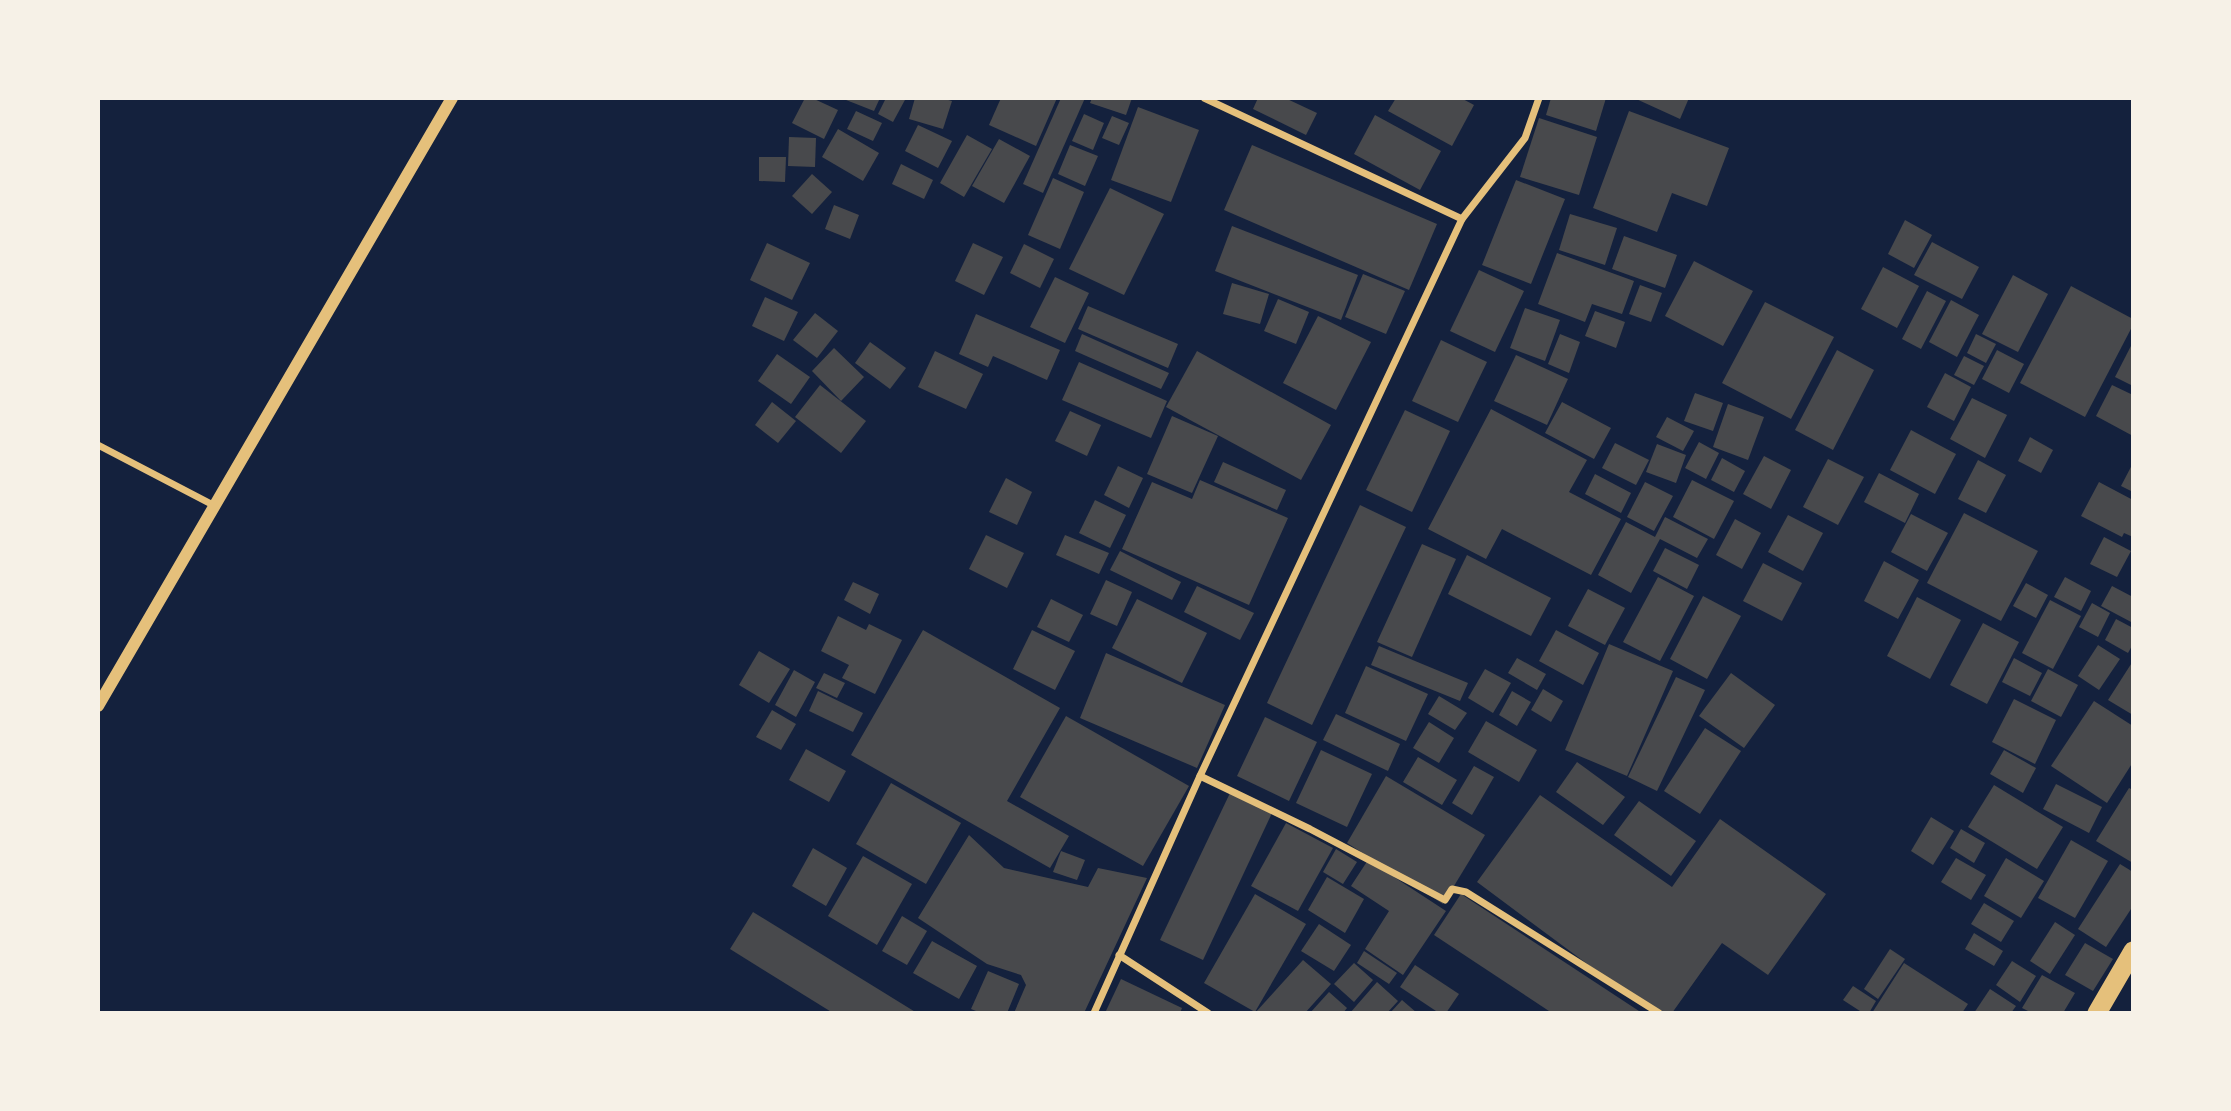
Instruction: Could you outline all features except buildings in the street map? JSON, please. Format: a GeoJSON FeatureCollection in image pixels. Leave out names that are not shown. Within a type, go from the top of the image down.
{"type":"FeatureCollection","features":[{"type":"Feature","properties":{"kind":"highway"},"geometry":{"type":"LineString","coordinates":[[2097,1013],[2133,951]]}},
{"type":"Feature","properties":{"kind":"street"},"geometry":{"type":"LineString","coordinates":[[98,706],[452,98]]}},
{"type":"Feature","properties":{"kind":"street"},"geometry":{"type":"LineString","coordinates":[[1204,98],[1462,219]]}},
{"type":"Feature","properties":{"kind":"street"},"geometry":{"type":"LineString","coordinates":[[1094,1013],[1200,776],[1462,219],[1525,138],[1539,98]]}},
{"type":"Feature","properties":{"kind":"street"},"geometry":{"type":"LineString","coordinates":[[98,445],[215,506]]}},
{"type":"Feature","properties":{"kind":"street"},"geometry":{"type":"LineString","coordinates":[[1200,776],[1310,829],[1445,900],[1452,889],[1466,892],[1660,1013]]}},
{"type":"Feature","properties":{"kind":"street"},"geometry":{"type":"LineString","coordinates":[[1119,955],[1208,1013]]}}]}
